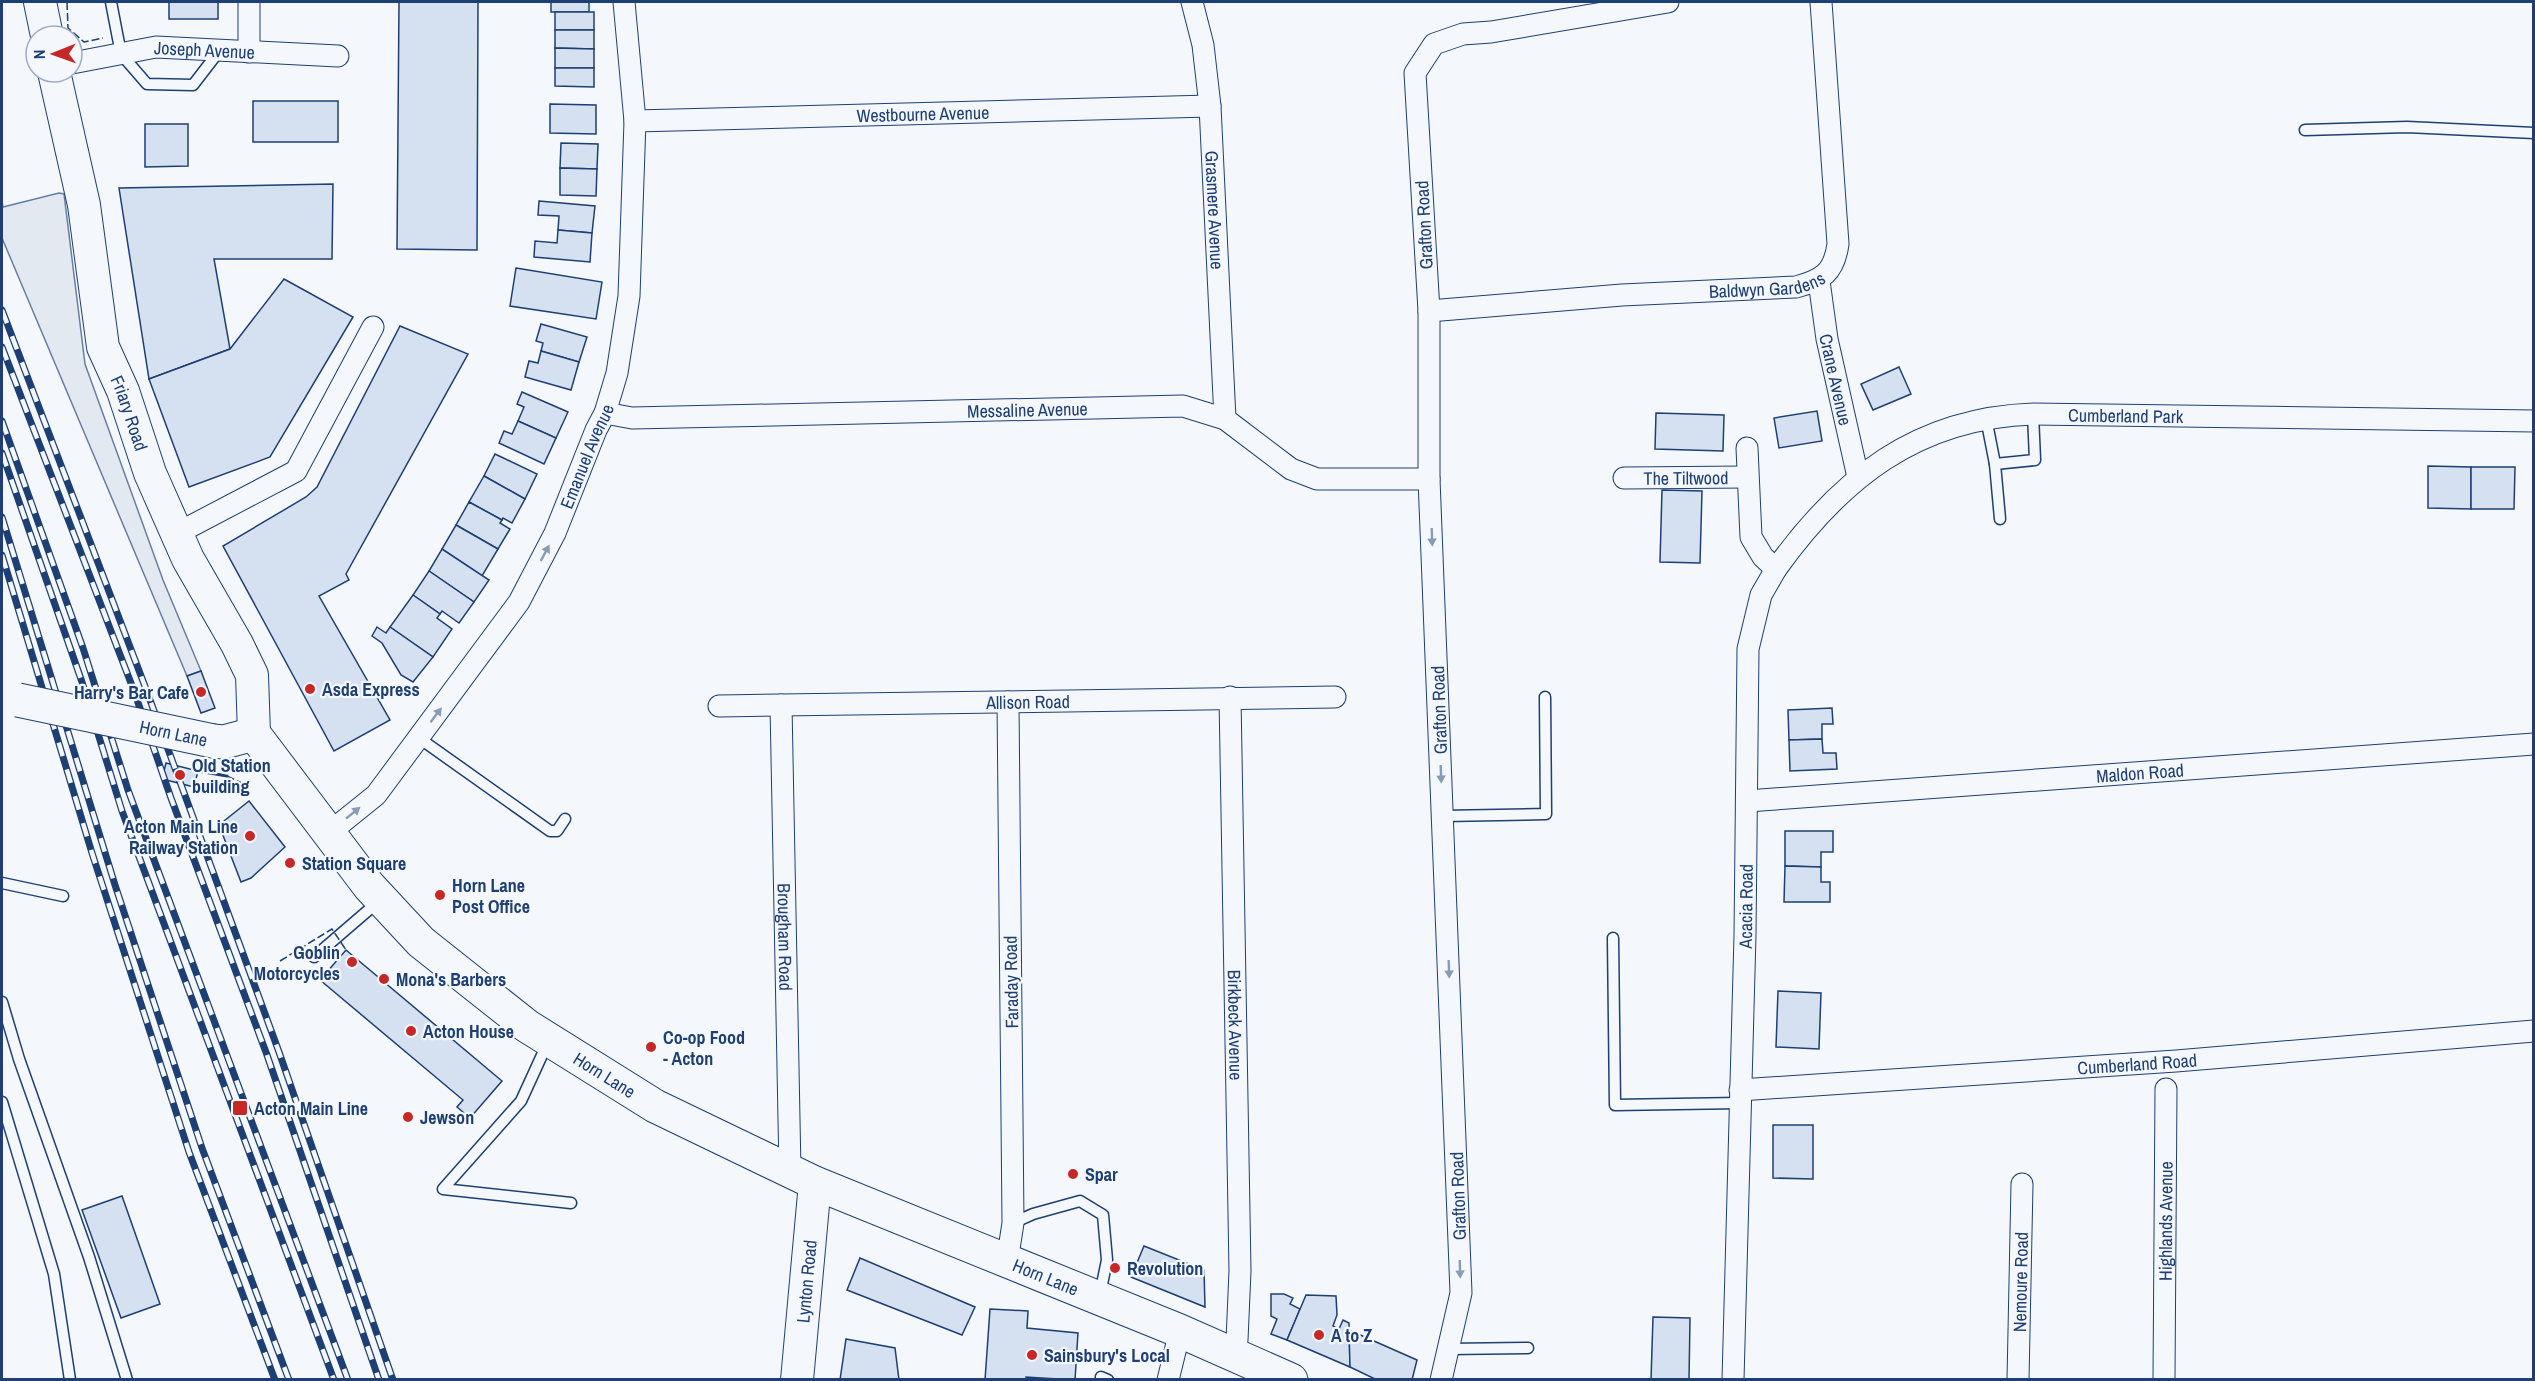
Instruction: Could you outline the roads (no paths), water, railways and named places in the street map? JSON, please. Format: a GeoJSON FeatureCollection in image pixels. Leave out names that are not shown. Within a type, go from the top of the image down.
{"type":"FeatureCollection","features":[{"type":"Feature","properties":{"kind":"main road","name":"Horn Lane"},"geometry":{"type":"LineString","coordinates":[[10,698],[213,741],[224,742],[254,734],[381,899],[421,942],[527,1026],[654,1106],[802,1177],[1234,1353],[1291,1380]]}},
{"type":"Feature","properties":{"kind":"street"},"geometry":{"type":"LineString","coordinates":[[40,2],[45,24]]}},
{"type":"Feature","properties":{"kind":"street"},"geometry":{"type":"LineString","coordinates":[[249,2],[249,52]]}},
{"type":"Feature","properties":{"kind":"street","name":"Emanuel Avenue"},"geometry":{"type":"LineString","coordinates":[[330,832],[376,795],[519,602],[555,532],[605,413],[617,373],[630,297],[635,121],[624,2]]}},
{"type":"Feature","properties":{"kind":"street","name":"Grasmere Avenue"},"geometry":{"type":"LineString","coordinates":[[1192,2],[1203,45],[1210,106],[1225,419]]}},
{"type":"Feature","properties":{"kind":"street","name":"Grafton Road"},"geometry":{"type":"LineString","coordinates":[[1440,1380],[1461,1293],[1430,479],[1429,311],[1415,74],[1434,44],[1463,34],[1491,32],[1668,2]]}},
{"type":"Feature","properties":{"kind":"street","name":"Baldwyn Gardens"},"geometry":{"type":"LineString","coordinates":[[1429,311],[1622,295],[1796,287],[1819,281],[1835,262],[1838,244],[1821,2]]}},
{"type":"Feature","properties":{"kind":"street","name":"Joseph Avenue"},"geometry":{"type":"LineString","coordinates":[[84,61],[156,47],[338,56]]}},
{"type":"Feature","properties":{"kind":"street","name":"Friary Road"},"geometry":{"type":"LineString","coordinates":[[57,84],[84,205],[103,347],[123,391],[150,473],[176,534],[252,675],[254,734]]}},
{"type":"Feature","properties":{"kind":"street","name":"Westbourne Avenue"},"geometry":{"type":"LineString","coordinates":[[635,121],[1210,106]]}},
{"type":"Feature","properties":{"kind":"street","name":"Crane Avenue"},"geometry":{"type":"LineString","coordinates":[[1819,281],[1827,339],[1858,477]]}},
{"type":"Feature","properties":{"kind":"street"},"geometry":{"type":"LineString","coordinates":[[176,534],[296,471],[373,327]]}},
{"type":"Feature","properties":{"kind":"street","name":"Messaline Avenue"},"geometry":{"type":"LineString","coordinates":[[605,413],[632,418],[1184,406],[1225,419],[1291,469],[1317,479],[1430,479]]}},
{"type":"Feature","properties":{"kind":"street","name":"Cumberland Park"},"geometry":{"type":"LineString","coordinates":[[1776,569],[1799,537],[1858,477],[1922,438],[1959,424],[1986,418],[2033,414],[2534,421]]}},
{"type":"Feature","properties":{"kind":"street"},"geometry":{"type":"LineString","coordinates":[[1747,448],[1751,537],[1763,557],[1776,569]]}},
{"type":"Feature","properties":{"kind":"street","name":"The Tiltwood"},"geometry":{"type":"LineString","coordinates":[[1624,478],[1747,477]]}},
{"type":"Feature","properties":{"kind":"street","name":"Acacia Road"},"geometry":{"type":"LineString","coordinates":[[1733,1380],[1747,801],[1748,649],[1761,595],[1776,569]]}},
{"type":"Feature","properties":{"kind":"street","name":"Birkbeck Avenue"},"geometry":{"type":"LineString","coordinates":[[1230,697],[1240,1271],[1237,1340],[1234,1353]]}},
{"type":"Feature","properties":{"kind":"street","name":"Allison Road"},"geometry":{"type":"LineString","coordinates":[[719,706],[1335,697]]}},
{"type":"Feature","properties":{"kind":"street","name":"Faraday Road"},"geometry":{"type":"LineString","coordinates":[[1007,1262],[1013,1223],[1008,702]]}},
{"type":"Feature","properties":{"kind":"street","name":"Brougham Road"},"geometry":{"type":"LineString","coordinates":[[781,705],[802,1177]]}},
{"type":"Feature","properties":{"kind":"street","name":"Maldon Road"},"geometry":{"type":"LineString","coordinates":[[1747,801],[2534,744]]}},
{"type":"Feature","properties":{"kind":"street","name":"Cumberland Road"},"geometry":{"type":"LineString","coordinates":[[1739,1097],[2166,1076],[2534,1031]]}},
{"type":"Feature","properties":{"kind":"street","name":"Highlands Avenue"},"geometry":{"type":"LineString","coordinates":[[2164,1380],[2166,1076]]}},
{"type":"Feature","properties":{"kind":"street","name":"Lynton Road"},"geometry":{"type":"LineString","coordinates":[[797,1380],[802,1177]]}},
{"type":"Feature","properties":{"kind":"street","name":"Nemoure Road"},"geometry":{"type":"LineString","coordinates":[[2018,1380],[2022,1185]]}},
{"type":"Feature","properties":{"kind":"street"},"geometry":{"type":"LineString","coordinates":[[1168,1380],[1180,1331]]}},
{"type":"Feature","properties":{"kind":"lane"},"geometry":{"type":"LineString","coordinates":[[111,2],[121,54],[147,84],[193,85],[220,50]]}},
{"type":"Feature","properties":{"kind":"lane"},"geometry":{"type":"LineString","coordinates":[[2305,130],[2407,127],[2534,132]]}},
{"type":"Feature","properties":{"kind":"lane"},"geometry":{"type":"LineString","coordinates":[[1995,464],[2035,460],[2033,414]]}},
{"type":"Feature","properties":{"kind":"lane"},"geometry":{"type":"LineString","coordinates":[[1986,418],[1995,464],[2000,519]]}},
{"type":"Feature","properties":{"kind":"lane"},"geometry":{"type":"LineString","coordinates":[[1443,816],[1546,814],[1545,697]]}},
{"type":"Feature","properties":{"kind":"lane"},"geometry":{"type":"LineString","coordinates":[[419,738],[550,831],[557,831],[565,819]]}},
{"type":"Feature","properties":{"kind":"lane"},"geometry":{"type":"LineString","coordinates":[[2,883],[63,896]]}},
{"type":"Feature","properties":{"kind":"lane"},"geometry":{"type":"LineString","coordinates":[[314,957],[381,899]]}},
{"type":"Feature","properties":{"kind":"lane"},"geometry":{"type":"LineString","coordinates":[[1613,938],[1615,1105],[1739,1097]]}},
{"type":"Feature","properties":{"kind":"lane"},"geometry":{"type":"LineString","coordinates":[[2,1002],[19,1059],[89,1257],[127,1380]]}},
{"type":"Feature","properties":{"kind":"lane"},"geometry":{"type":"LineString","coordinates":[[549,1039],[520,1101],[443,1189],[571,1203]]}},
{"type":"Feature","properties":{"kind":"lane"},"geometry":{"type":"LineString","coordinates":[[2,1102],[54,1274],[70,1380]]}},
{"type":"Feature","properties":{"kind":"lane"},"geometry":{"type":"LineString","coordinates":[[1013,1223],[1034,1214],[1080,1201],[1103,1215],[1107,1260],[1099,1299]]}},
{"type":"Feature","properties":{"kind":"lane"},"geometry":{"type":"LineString","coordinates":[[1448,1349],[1528,1348]]}},
{"type":"Feature","properties":{"kind":"railway"},"geometry":{"type":"LineString","coordinates":[[2,310],[146,689],[279,1052],[393,1380]]}},
{"type":"Feature","properties":{"kind":"railway"},"geometry":{"type":"LineString","coordinates":[[2,347],[134,691],[171,798],[267,1055],[379,1380]]}},
{"type":"Feature","properties":{"kind":"railway"},"geometry":{"type":"LineString","coordinates":[[2,421],[83,648],[128,790],[348,1380]]}},
{"type":"Feature","properties":{"kind":"railway"},"geometry":{"type":"LineString","coordinates":[[2,453],[82,682],[122,811],[334,1380]]}},
{"type":"Feature","properties":{"kind":"railway"},"geometry":{"type":"LineString","coordinates":[[2,517],[115,885],[202,1148],[289,1380]]}},
{"type":"Feature","properties":{"kind":"railway"},"geometry":{"type":"LineString","coordinates":[[2,555],[92,853],[189,1152],[275,1380]]}},
{"type":"Feature","properties":{"kind":"place","name":"Asda Express"},"geometry":{"type":"Point","coordinates":[310,689]}},
{"type":"Feature","properties":{"kind":"place","name":"Harry's Bar Cafe"},"geometry":{"type":"Point","coordinates":[201,692]}},
{"type":"Feature","properties":{"kind":"place","name":"Old Station building"},"geometry":{"type":"Point","coordinates":[180,775]}},
{"type":"Feature","properties":{"kind":"place","name":"Acton Main Line Railway Station"},"geometry":{"type":"Point","coordinates":[250,836]}},
{"type":"Feature","properties":{"kind":"place","name":"Station Square"},"geometry":{"type":"Point","coordinates":[290,863]}},
{"type":"Feature","properties":{"kind":"place","name":"Horn Lane Post Office"},"geometry":{"type":"Point","coordinates":[440,895]}},
{"type":"Feature","properties":{"kind":"place","name":"Goblin Motorcycles"},"geometry":{"type":"Point","coordinates":[352,962]}},
{"type":"Feature","properties":{"kind":"place","name":"Mona's Barbers"},"geometry":{"type":"Point","coordinates":[384,979]}},
{"type":"Feature","properties":{"kind":"place","name":"Acton House"},"geometry":{"type":"Point","coordinates":[411,1031]}},
{"type":"Feature","properties":{"kind":"place","name":"Co-op Food - Acton"},"geometry":{"type":"Point","coordinates":[651,1047]}},
{"type":"Feature","properties":{"kind":"place","name":"Acton Main Line"},"geometry":{"type":"Point","coordinates":[240,1108]}},
{"type":"Feature","properties":{"kind":"place","name":"Jewson"},"geometry":{"type":"Point","coordinates":[408,1117]}},
{"type":"Feature","properties":{"kind":"place","name":"Spar"},"geometry":{"type":"Point","coordinates":[1073,1174]}},
{"type":"Feature","properties":{"kind":"place","name":"Revolution"},"geometry":{"type":"Point","coordinates":[1115,1268]}},
{"type":"Feature","properties":{"kind":"place","name":"A to Z"},"geometry":{"type":"Point","coordinates":[1319,1335]}},
{"type":"Feature","properties":{"kind":"place","name":"Sainsbury's Local"},"geometry":{"type":"Point","coordinates":[1032,1355]}}]}
